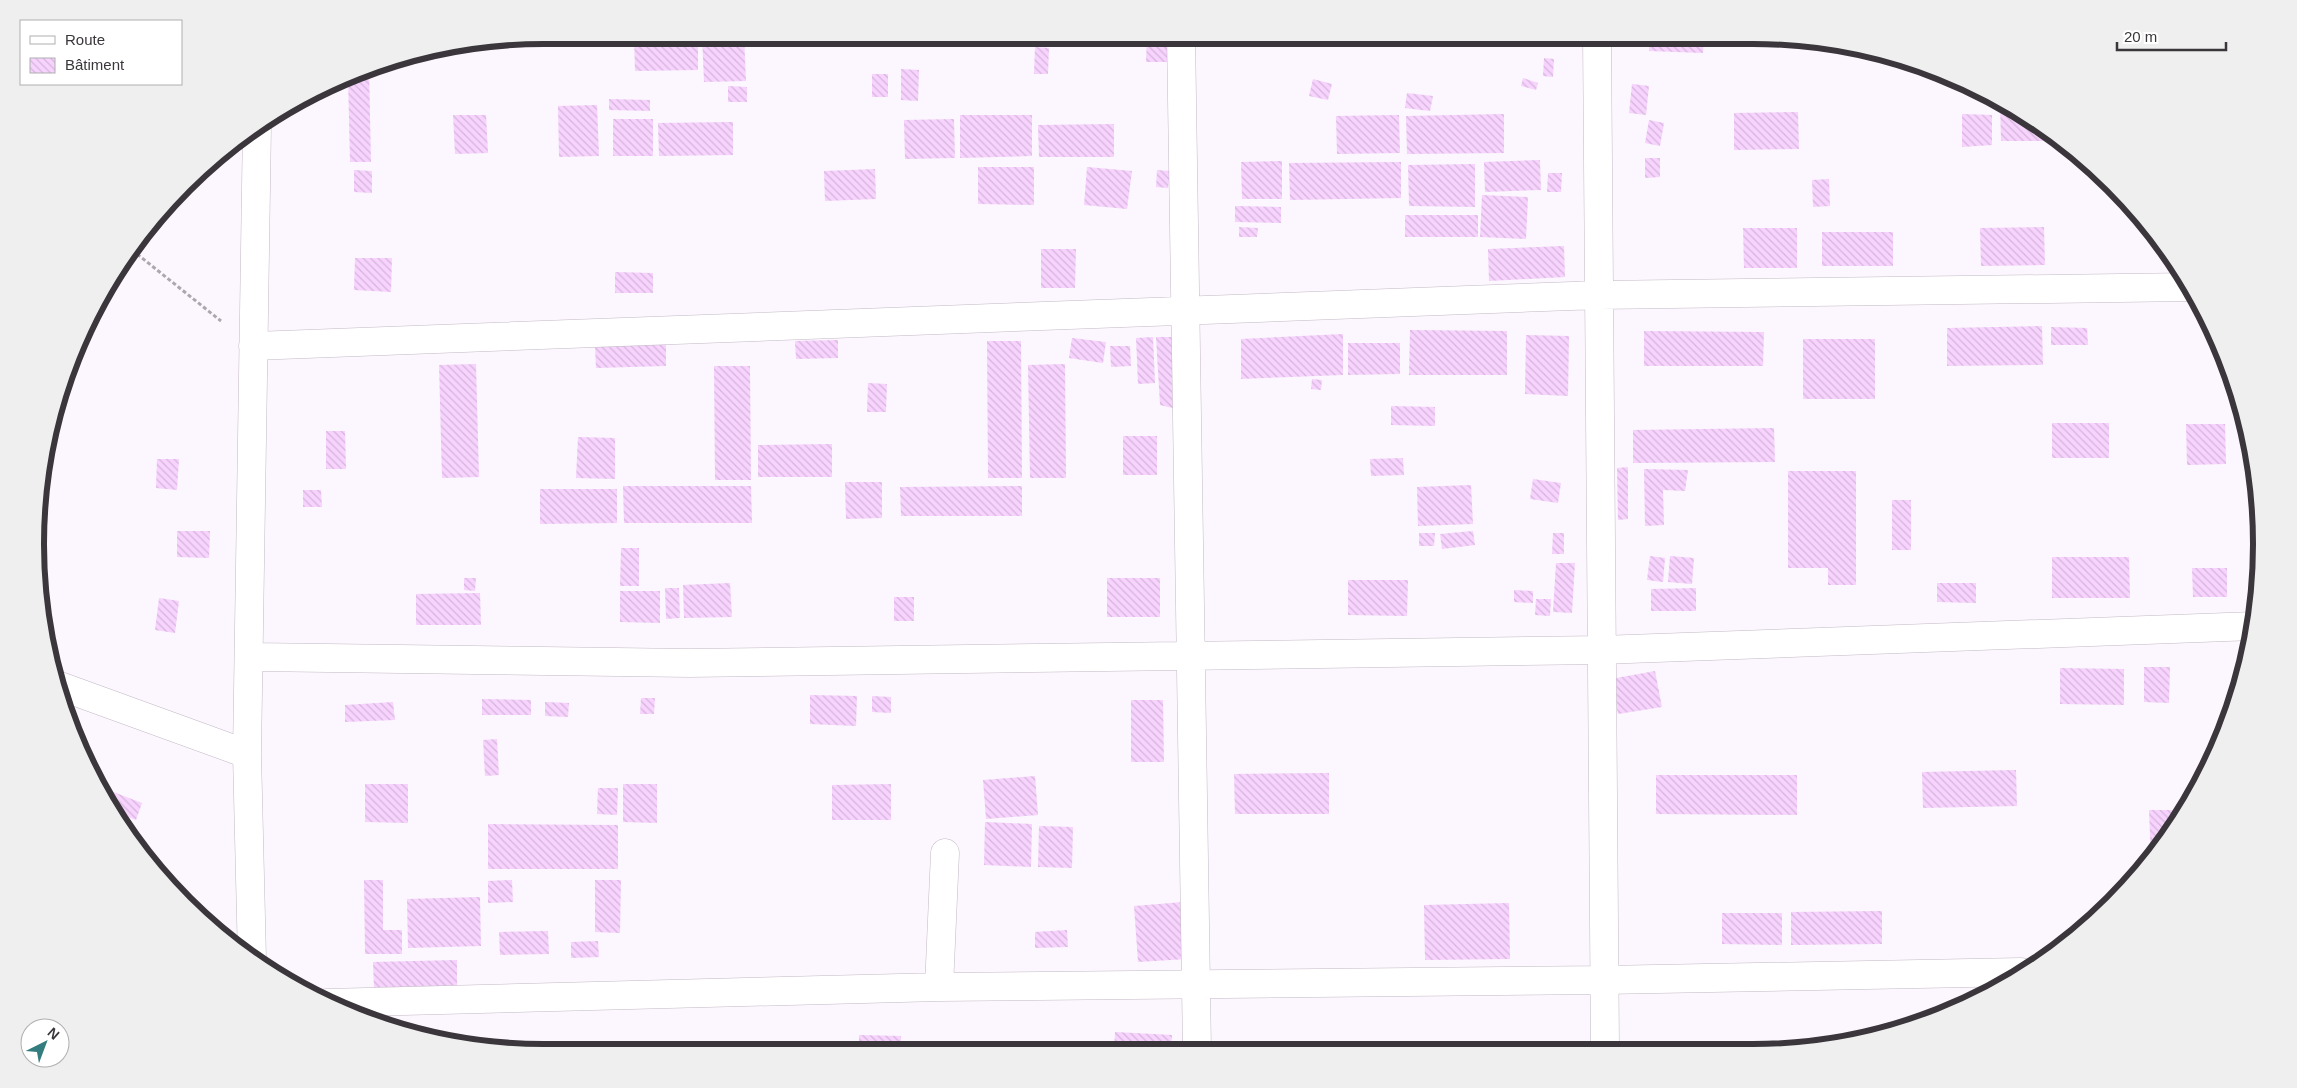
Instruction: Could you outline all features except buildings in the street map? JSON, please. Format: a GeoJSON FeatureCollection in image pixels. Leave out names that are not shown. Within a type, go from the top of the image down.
{"type":"FeatureCollection","features":[{"type":"Feature","properties":{"kind":"street"},"geometry":{"type":"LineString","coordinates":[[1181,44],[1197,1044]]}},
{"type":"Feature","properties":{"kind":"street"},"geometry":{"type":"LineString","coordinates":[[1597,44],[1605,1044]]}},
{"type":"Feature","properties":{"kind":"street"},"geometry":{"type":"LineString","coordinates":[[252,950],[247,754],[257,134]]}},
{"type":"Feature","properties":{"kind":"street"},"geometry":{"type":"LineString","coordinates":[[253,346],[1599,295],[2182,287]]}},
{"type":"Feature","properties":{"kind":"street"},"geometry":{"type":"LineString","coordinates":[[248,657],[689,663],[1601,650],[2246,626]]}},
{"type":"Feature","properties":{"kind":"street"},"geometry":{"type":"LineString","coordinates":[[65,688],[247,754]]}},
{"type":"Feature","properties":{"kind":"street"},"geometry":{"type":"LineString","coordinates":[[939,987],[945,853]]}},
{"type":"Feature","properties":{"kind":"street"},"geometry":{"type":"LineString","coordinates":[[345,1003],[939,987],[1604,980],[2011,972]]}},
{"type":"Feature","properties":{"kind":"path"},"geometry":{"type":"LineString","coordinates":[[137,254],[253,346]]}}]}
